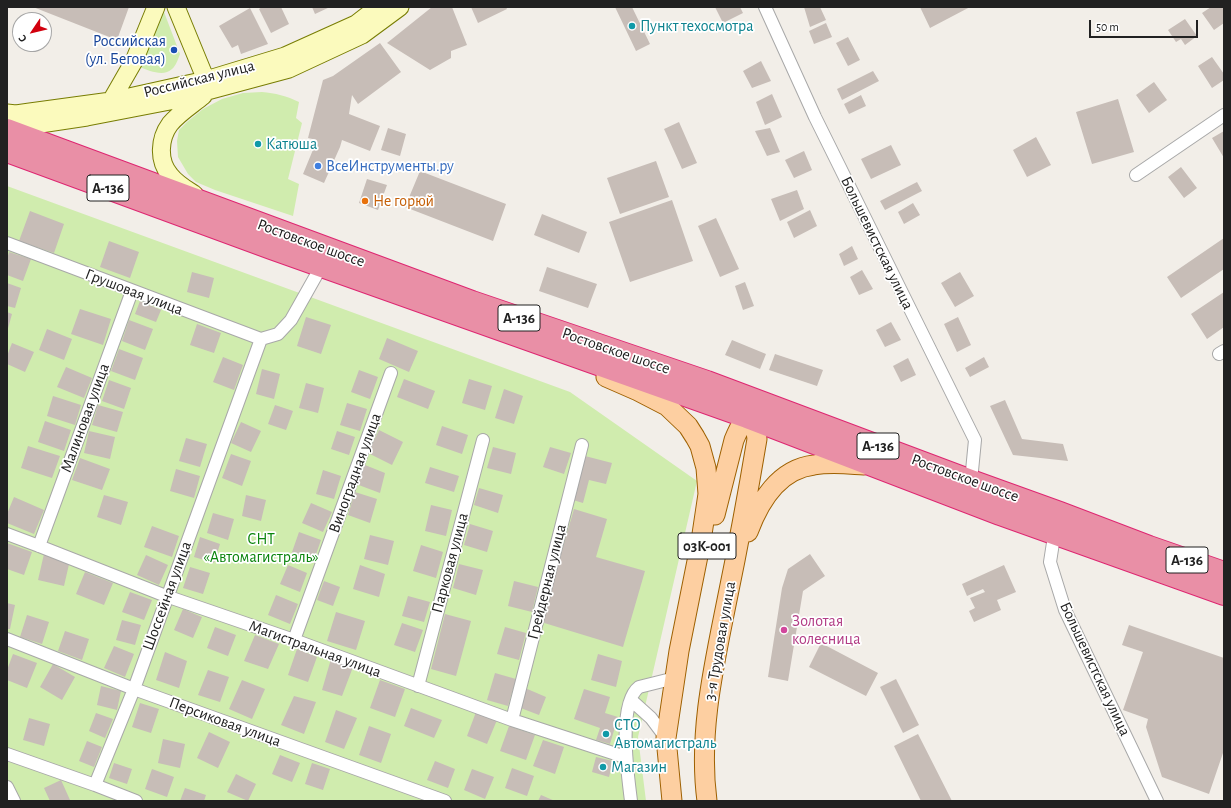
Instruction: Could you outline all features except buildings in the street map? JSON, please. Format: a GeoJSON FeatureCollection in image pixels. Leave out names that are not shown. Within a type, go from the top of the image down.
{"type":"FeatureCollection","features":[{"type":"Feature","properties":{"kind":"highway","name":"Ростовское шоссе"},"geometry":{"type":"LineString","coordinates":[[7,130],[472,302],[785,410],[971,481],[1057,523],[1224,594]]}},
{"type":"Feature","properties":{"kind":"highway","name":"Ростовское шоссе"},"geometry":{"type":"LineString","coordinates":[[7,151],[271,248],[747,417],[874,466],[1057,523],[1149,547],[1224,573]]}},
{"type":"Feature","properties":{"kind":"main road"},"geometry":{"type":"LineString","coordinates":[[111,101],[134,61],[156,7]]}},
{"type":"Feature","properties":{"kind":"main road"},"geometry":{"type":"LineString","coordinates":[[176,7],[208,86]]}},
{"type":"Feature","properties":{"kind":"main road","name":"Российская улица"},"geometry":{"type":"LineString","coordinates":[[7,130],[170,102],[285,56],[356,24],[378,7]]}},
{"type":"Feature","properties":{"kind":"main road","name":"Российская улица"},"geometry":{"type":"LineString","coordinates":[[7,113],[16,114],[208,86],[289,69],[362,35],[400,7]]}},
{"type":"Feature","properties":{"kind":"main road","name":"А-136"},"geometry":{"type":"LineString","coordinates":[[208,86],[177,116],[170,125],[163,138],[161,151],[163,163],[170,175],[180,185],[215,208]]}},
{"type":"Feature","properties":{"kind":"main road","name":"А-136"},"geometry":{"type":"LineString","coordinates":[[477,321],[638,391],[668,406]]}},
{"type":"Feature","properties":{"kind":"main road","name":"А-136"},"geometry":{"type":"LineString","coordinates":[[721,388],[734,400],[747,417],[764,412],[785,410]]}},
{"type":"Feature","properties":{"kind":"main road","name":"03К-001"},"geometry":{"type":"LineString","coordinates":[[668,406],[688,426],[695,437],[704,457],[708,479],[708,494],[701,541],[679,651],[666,738],[672,801]]}},
{"type":"Feature","properties":{"kind":"main road","name":"3-я Трудовая улица"},"geometry":{"type":"LineString","coordinates":[[679,651],[730,452],[739,429],[747,417],[756,432],[757,439],[718,645],[705,726],[704,784],[706,801]]}},
{"type":"Feature","properties":{"kind":"main road","name":"03К-001"},"geometry":{"type":"LineString","coordinates":[[733,572],[754,517],[770,490],[784,477],[796,470],[812,465],[830,463],[874,466]]}},
{"type":"Feature","properties":{"kind":"street","name":"Большевистская улица"},"geometry":{"type":"LineString","coordinates":[[765,7],[815,117],[975,440],[971,481]]}},
{"type":"Feature","properties":{"kind":"street"},"geometry":{"type":"LineString","coordinates":[[1136,175],[1224,115]]}},
{"type":"Feature","properties":{"kind":"street","name":"Грушовая улица"},"geometry":{"type":"LineString","coordinates":[[7,243],[261,339]]}},
{"type":"Feature","properties":{"kind":"street"},"geometry":{"type":"LineString","coordinates":[[261,339],[278,334],[291,320],[322,265]]}},
{"type":"Feature","properties":{"kind":"street","name":"Малиновая улица"},"geometry":{"type":"LineString","coordinates":[[39,546],[132,291]]}},
{"type":"Feature","properties":{"kind":"street","name":"Шоссейная улица"},"geometry":{"type":"LineString","coordinates":[[95,785],[134,688],[166,596],[261,339]]}},
{"type":"Feature","properties":{"kind":"street","name":"Виноградная улица"},"geometry":{"type":"LineString","coordinates":[[294,640],[391,373]]}},
{"type":"Feature","properties":{"kind":"street","name":"Парковая улица"},"geometry":{"type":"LineString","coordinates":[[418,686],[483,440]]}},
{"type":"Feature","properties":{"kind":"street","name":"Грейдерная улица"},"geometry":{"type":"LineString","coordinates":[[512,720],[582,445]]}},
{"type":"Feature","properties":{"kind":"street","name":"Большевистская улица"},"geometry":{"type":"LineString","coordinates":[[1057,523],[1050,562],[1065,610],[1157,801]]}},
{"type":"Feature","properties":{"kind":"street","name":"Магистральная улица"},"geometry":{"type":"LineString","coordinates":[[7,534],[166,596],[294,640],[512,720],[625,757]]}},
{"type":"Feature","properties":{"kind":"street","name":"Персиковая улица"},"geometry":{"type":"LineString","coordinates":[[7,639],[134,688],[445,801]]}},
{"type":"Feature","properties":{"kind":"street"},"geometry":{"type":"LineString","coordinates":[[631,801],[625,757],[627,718],[631,700],[639,687],[675,678]]}},
{"type":"Feature","properties":{"kind":"street"},"geometry":{"type":"LineString","coordinates":[[631,700],[651,718],[666,738]]}},
{"type":"Feature","properties":{"kind":"street"},"geometry":{"type":"LineString","coordinates":[[7,754],[136,801]]}},
{"type":"Feature","properties":{"kind":"street"},"geometry":{"type":"LineString","coordinates":[[7,787],[14,801]]}},
{"type":"Feature","properties":{"kind":"green space"},"geometry":{"type":"Polygon","coordinates":[[[164,12],[180,54],[177,62],[169,71],[165,73],[152,72],[140,67],[153,30],[164,12]]]}},
{"type":"Feature","properties":{"kind":"green space"},"geometry":{"type":"Polygon","coordinates":[[[262,92],[281,95],[299,102],[296,118],[302,123],[288,179],[299,184],[293,216],[215,190],[196,182],[188,174],[178,157],[177,141],[179,130],[203,109],[222,99],[243,93],[262,92]]]}},
{"type":"Feature","properties":{"kind":"green space","name":"СНТ «Автомагистраль»"},"geometry":{"type":"Polygon","coordinates":[[[7,186],[570,392],[697,481],[638,737],[646,801],[7,801],[7,186]]]}},
{"type":"Feature","properties":{"kind":"place","name":"Пункт техосмотра"},"geometry":{"type":"Point","coordinates":[632,26]}},
{"type":"Feature","properties":{"kind":"place","name":"Российская (ул. Беговая)"},"geometry":{"type":"Point","coordinates":[174,50]}},
{"type":"Feature","properties":{"kind":"place","name":"Катюша"},"geometry":{"type":"Point","coordinates":[258,144]}},
{"type":"Feature","properties":{"kind":"place","name":"ВсеИнструменты.ру"},"geometry":{"type":"Point","coordinates":[318,166]}},
{"type":"Feature","properties":{"kind":"place","name":"Не горюй"},"geometry":{"type":"Point","coordinates":[365,201]}},
{"type":"Feature","properties":{"kind":"place","name":"Золотая колесница"},"geometry":{"type":"Point","coordinates":[784,630]}},
{"type":"Feature","properties":{"kind":"place","name":"СТО Автомагистраль"},"geometry":{"type":"Point","coordinates":[606,734]}},
{"type":"Feature","properties":{"kind":"place","name":"Магазин"},"geometry":{"type":"Point","coordinates":[603,767]}}]}
